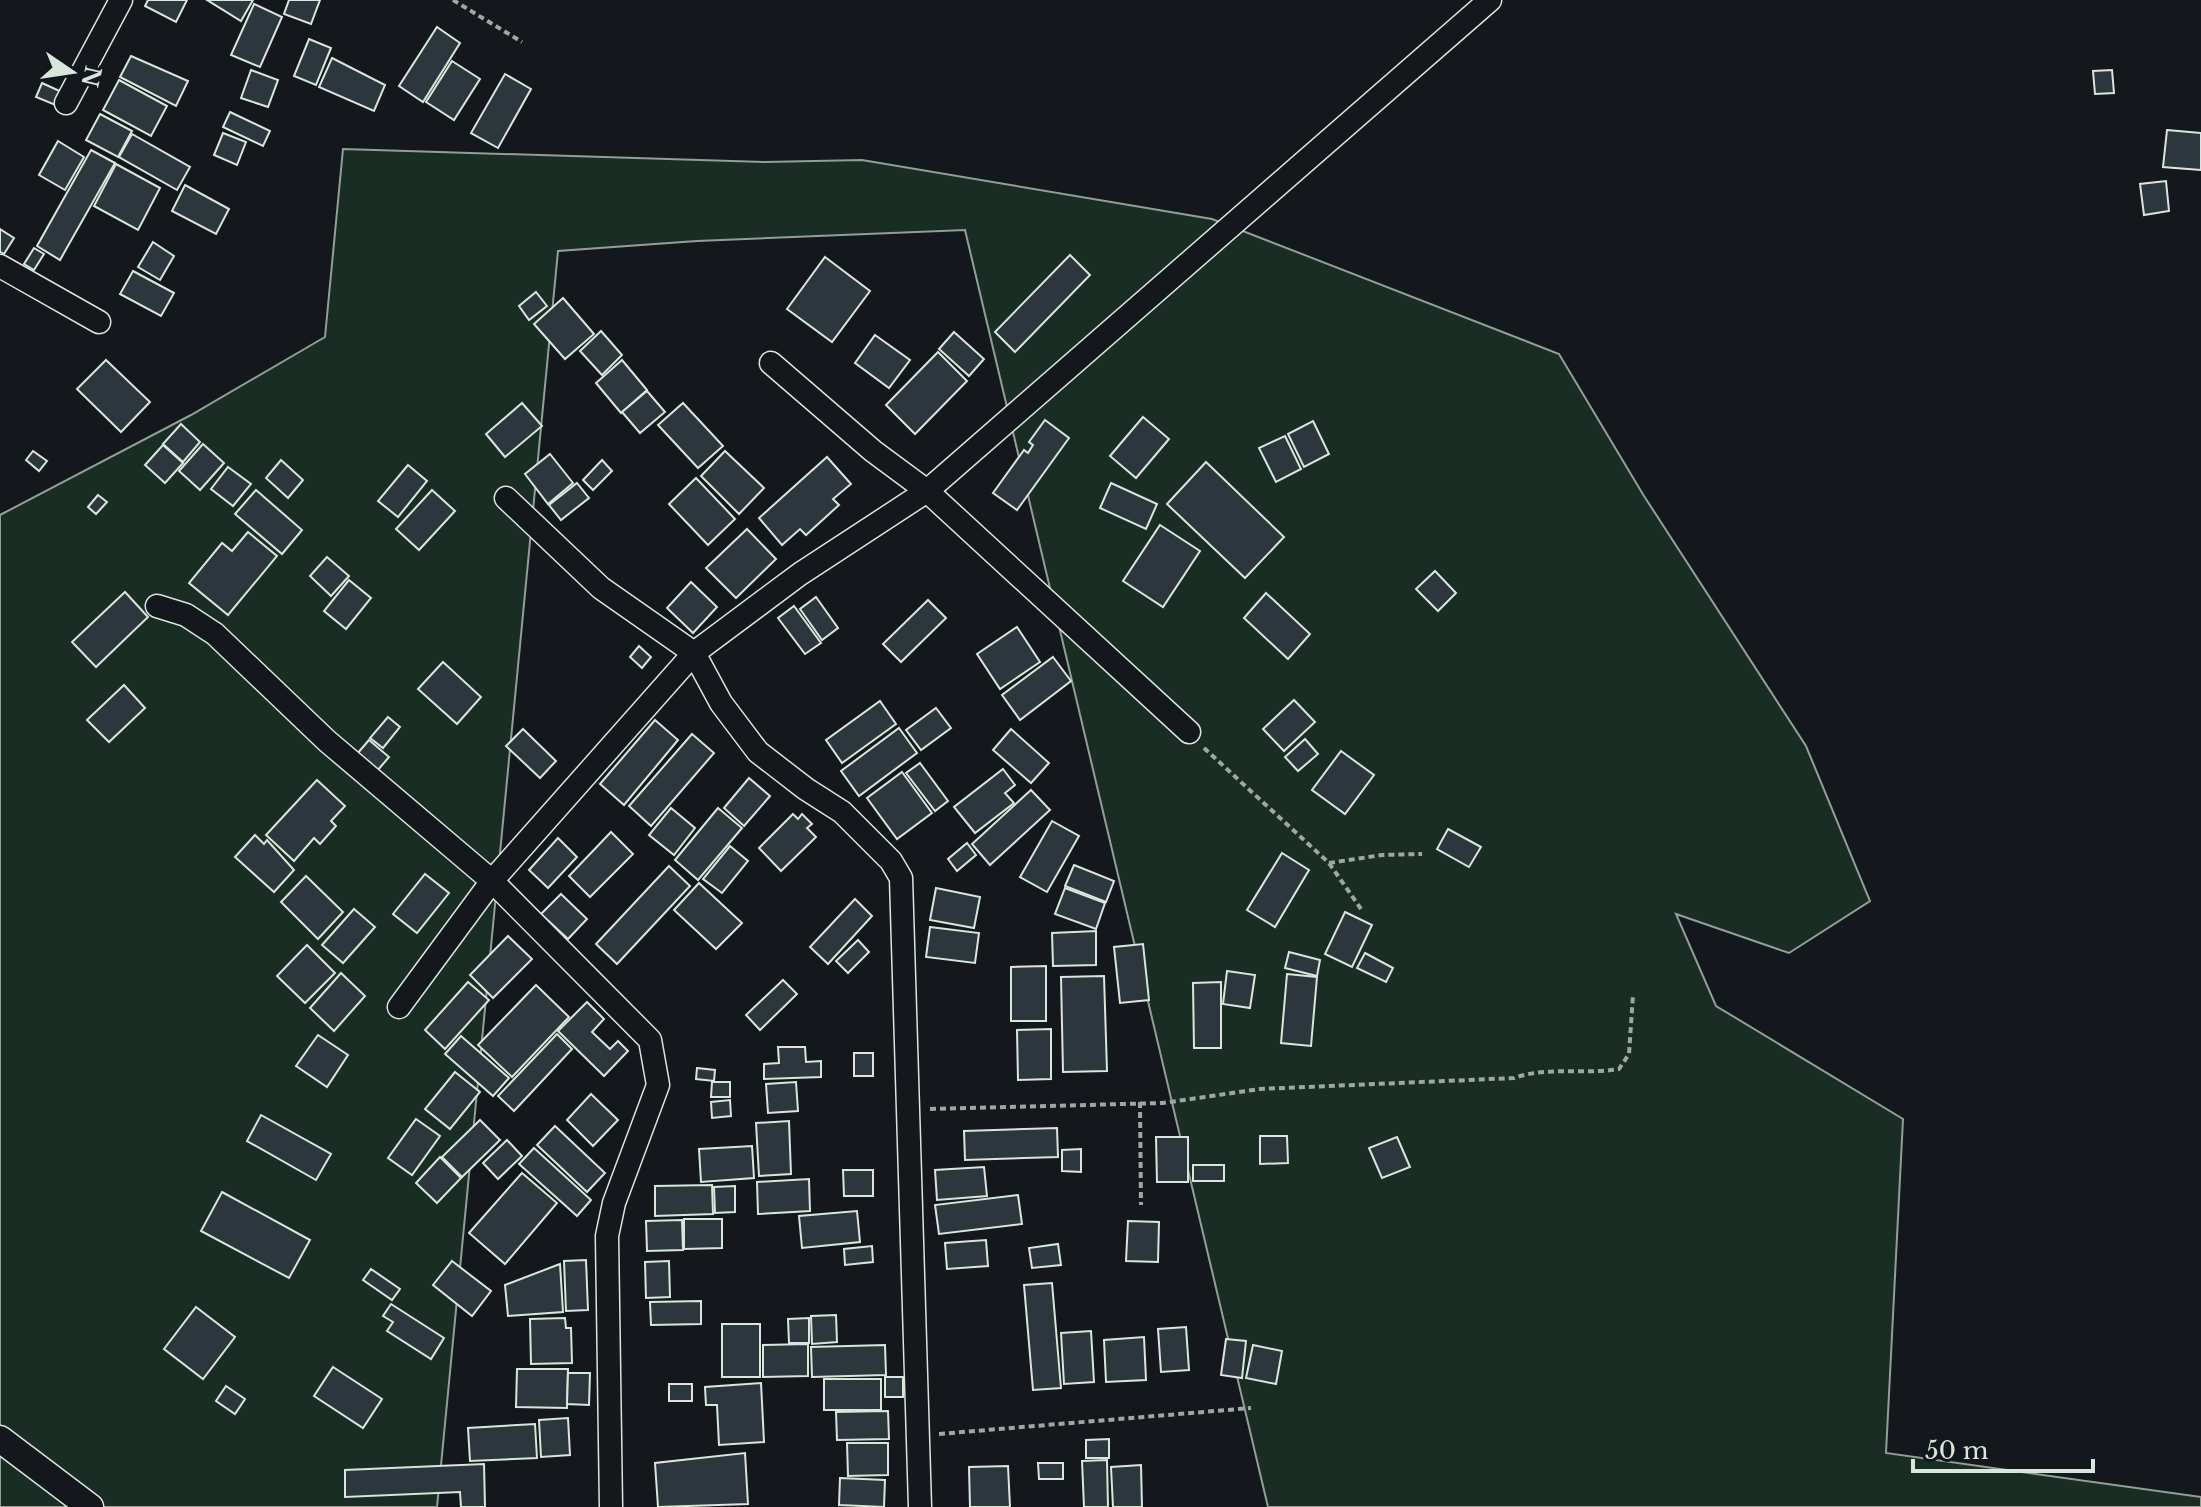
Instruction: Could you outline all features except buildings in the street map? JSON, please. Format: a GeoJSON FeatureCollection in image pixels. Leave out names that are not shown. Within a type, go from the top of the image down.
{"type":"FeatureCollection","features":[{"type":"Feature","properties":{"kind":"street"},"geometry":{"type":"LineString","coordinates":[[66,103],[121,0]]}},
{"type":"Feature","properties":{"kind":"street"},"geometry":{"type":"LineString","coordinates":[[399,1007],[492,881],[694,653],[800,574],[927,491],[1490,0]]}},
{"type":"Feature","properties":{"kind":"street"},"geometry":{"type":"LineString","coordinates":[[0,266],[99,322]]}},
{"type":"Feature","properties":{"kind":"street"},"geometry":{"type":"LineString","coordinates":[[771,363],[873,451],[927,491],[1189,732]]}},
{"type":"Feature","properties":{"kind":"street"},"geometry":{"type":"LineString","coordinates":[[506,498],[601,588],[694,653],[721,703],[758,752],[842,812],[891,861],[901,878],[920,1507]]}},
{"type":"Feature","properties":{"kind":"street"},"geometry":{"type":"LineString","coordinates":[[157,606],[186,615],[215,634],[327,741],[492,881],[650,1040],[658,1085],[614,1203],[607,1236],[611,1507]]}},
{"type":"Feature","properties":{"kind":"street"},"geometry":{"type":"LineString","coordinates":[[0,1439],[90,1507]]}},
{"type":"Feature","properties":{"kind":"path"},"geometry":{"type":"LineString","coordinates":[[453,0],[522,42]]}},
{"type":"Feature","properties":{"kind":"path"},"geometry":{"type":"LineString","coordinates":[[1189,732],[1244,788],[1329,863],[1361,909]]}},
{"type":"Feature","properties":{"kind":"path"},"geometry":{"type":"LineString","coordinates":[[1329,863],[1382,855],[1422,854]]}},
{"type":"Feature","properties":{"kind":"path"},"geometry":{"type":"LineString","coordinates":[[909,1110],[1175,1102],[1260,1089],[1514,1078],[1532,1071],[1601,1072],[1619,1069],[1629,1054],[1633,995]]}},
{"type":"Feature","properties":{"kind":"path"},"geometry":{"type":"LineString","coordinates":[[1140,1102],[1141,1205]]}},
{"type":"Feature","properties":{"kind":"path"},"geometry":{"type":"LineString","coordinates":[[919,1435],[1251,1408]]}},
{"type":"Feature","properties":{"kind":"green space"},"geometry":{"type":"Polygon","coordinates":[[[343,149],[765,162],[862,160],[1212,219],[1559,354],[1644,496],[1806,746],[1870,901],[1789,953],[1676,914],[1716,1006],[1903,1119],[1886,1453],[2201,1497],[2201,1507],[1268,1507],[965,230],[697,241],[558,251],[437,1507],[0,1507],[0,515],[191,415],[325,337],[343,149]]]}}]}
